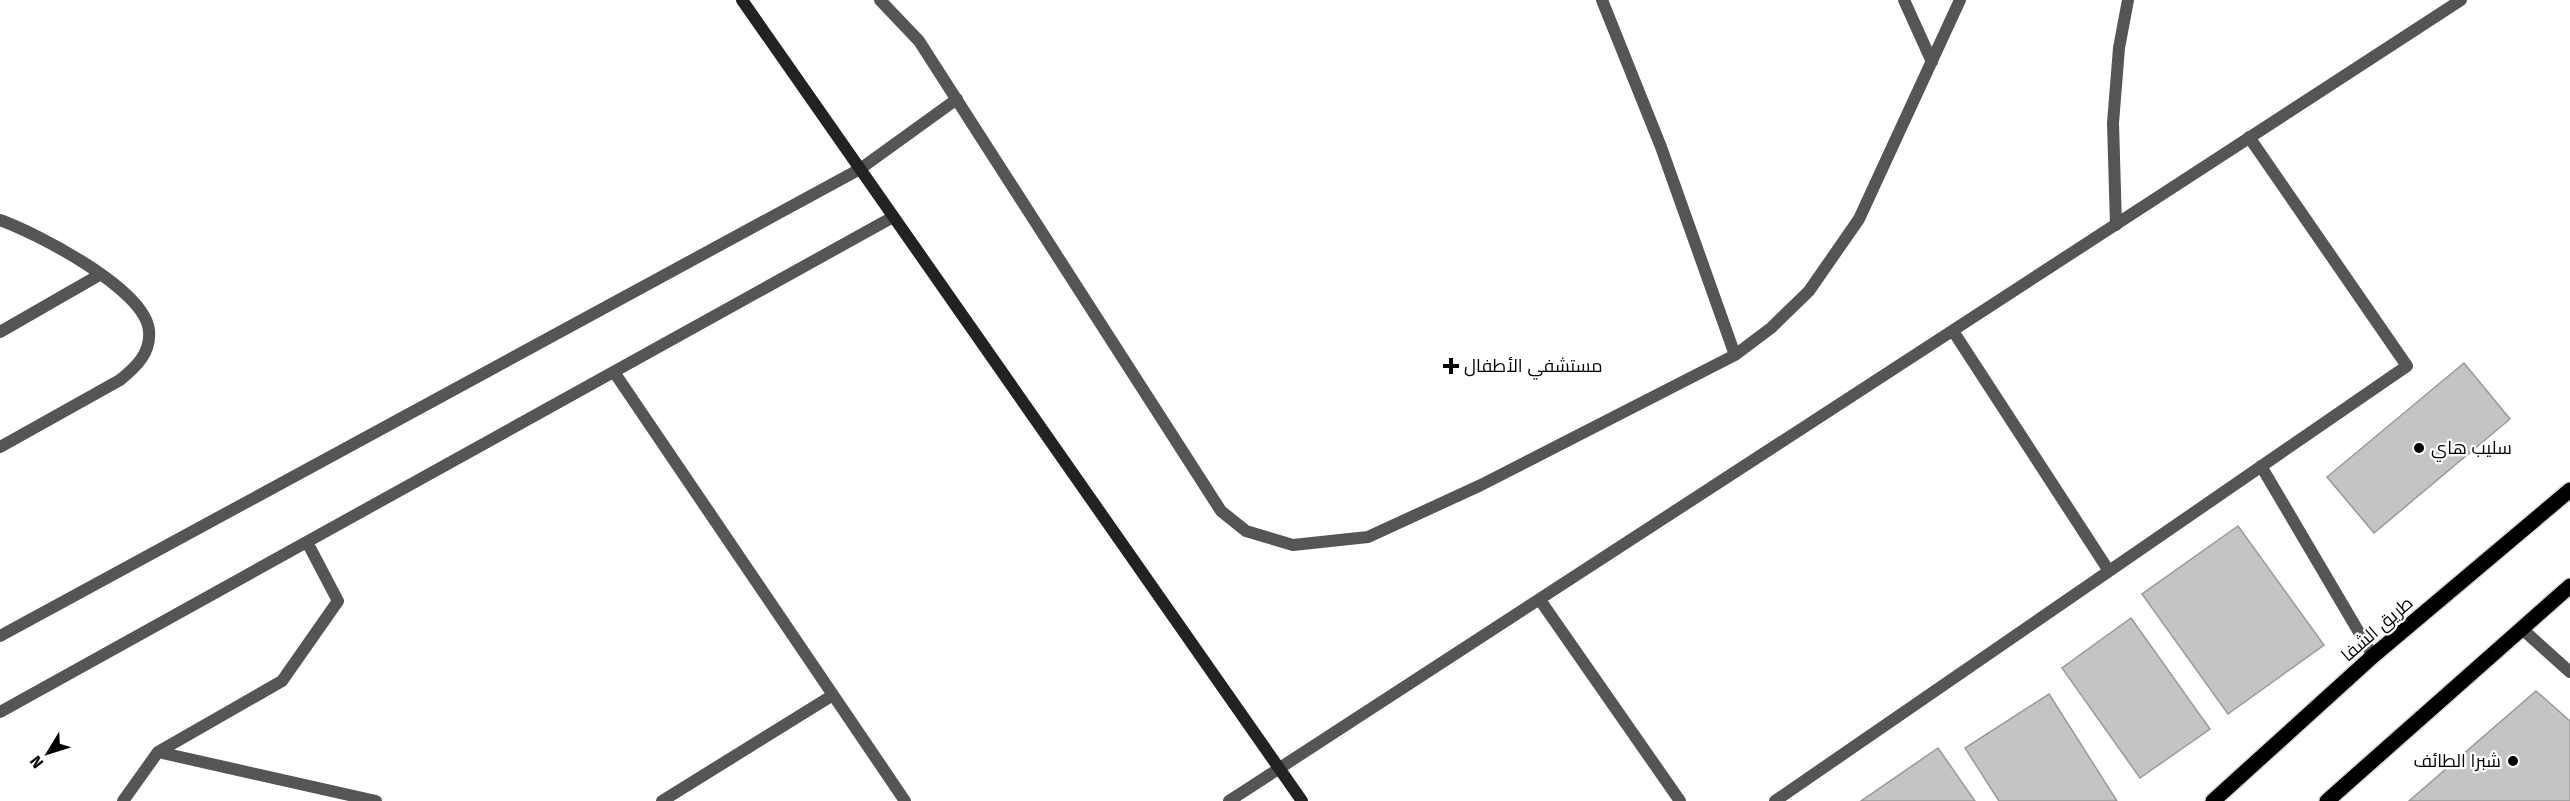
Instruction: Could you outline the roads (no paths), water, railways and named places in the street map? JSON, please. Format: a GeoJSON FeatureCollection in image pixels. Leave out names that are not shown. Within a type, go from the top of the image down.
{"type":"FeatureCollection","features":[{"type":"Feature","properties":{"kind":"main road","name":"طريق الشفا"},"geometry":{"type":"LineString","coordinates":[[2213,801],[2373,656],[2570,490]]}},
{"type":"Feature","properties":{"kind":"main road"},"geometry":{"type":"LineString","coordinates":[[2327,801],[2570,586]]}},
{"type":"Feature","properties":{"kind":"street"},"geometry":{"type":"LineString","coordinates":[[742,0],[1302,801]]}},
{"type":"Feature","properties":{"kind":"street"},"geometry":{"type":"LineString","coordinates":[[880,0],[919,41],[1221,511],[1246,531],[1293,545],[1368,537],[1481,485],[1735,355],[1771,328],[1809,291],[1859,219],[1960,0]]}},
{"type":"Feature","properties":{"kind":"street"},"geometry":{"type":"LineString","coordinates":[[1602,0],[1661,147],[1735,355]]}},
{"type":"Feature","properties":{"kind":"street"},"geometry":{"type":"LineString","coordinates":[[1904,0],[1932,62]]}},
{"type":"Feature","properties":{"kind":"street"},"geometry":{"type":"LineString","coordinates":[[2116,225],[2113,123],[2119,48],[2128,0]]}},
{"type":"Feature","properties":{"kind":"street"},"geometry":{"type":"LineString","coordinates":[[1229,801],[2461,0]]}},
{"type":"Feature","properties":{"kind":"street"},"geometry":{"type":"LineString","coordinates":[[0,636],[860,169],[957,99]]}},
{"type":"Feature","properties":{"kind":"street"},"geometry":{"type":"LineString","coordinates":[[1775,801],[2407,366],[2249,137]]}},
{"type":"Feature","properties":{"kind":"street"},"geometry":{"type":"LineString","coordinates":[[0,712],[893,217]]}},
{"type":"Feature","properties":{"kind":"street"},"geometry":{"type":"LineString","coordinates":[[0,220],[20,227],[85,262],[142,313],[149,329],[147,350],[136,367],[120,380],[0,447]]}},
{"type":"Feature","properties":{"kind":"street"},"geometry":{"type":"LineString","coordinates":[[0,332],[101,274]]}},
{"type":"Feature","properties":{"kind":"street"},"geometry":{"type":"LineString","coordinates":[[1953,331],[2109,571]]}},
{"type":"Feature","properties":{"kind":"street"},"geometry":{"type":"LineString","coordinates":[[614,372],[905,801]]}},
{"type":"Feature","properties":{"kind":"street"},"geometry":{"type":"LineString","coordinates":[[2260,466],[2373,656]]}},
{"type":"Feature","properties":{"kind":"street"},"geometry":{"type":"LineString","coordinates":[[123,801],[158,752],[282,681],[338,601],[307,542]]}},
{"type":"Feature","properties":{"kind":"street"},"geometry":{"type":"LineString","coordinates":[[1540,600],[1680,801]]}},
{"type":"Feature","properties":{"kind":"street"},"geometry":{"type":"LineString","coordinates":[[2521,628],[2570,672]]}},
{"type":"Feature","properties":{"kind":"street"},"geometry":{"type":"LineString","coordinates":[[662,801],[833,695]]}},
{"type":"Feature","properties":{"kind":"street"},"geometry":{"type":"LineString","coordinates":[[158,752],[376,801]]}},
{"type":"Feature","properties":{"kind":"place","name":"مستشفي الأطفال"},"geometry":{"type":"Point","coordinates":[1451,366]}},
{"type":"Feature","properties":{"kind":"place","name":"سليب هاي"},"geometry":{"type":"Point","coordinates":[2419,448]}},
{"type":"Feature","properties":{"kind":"place","name":"شبرا الطائف"},"geometry":{"type":"Point","coordinates":[2513,761]}}]}
